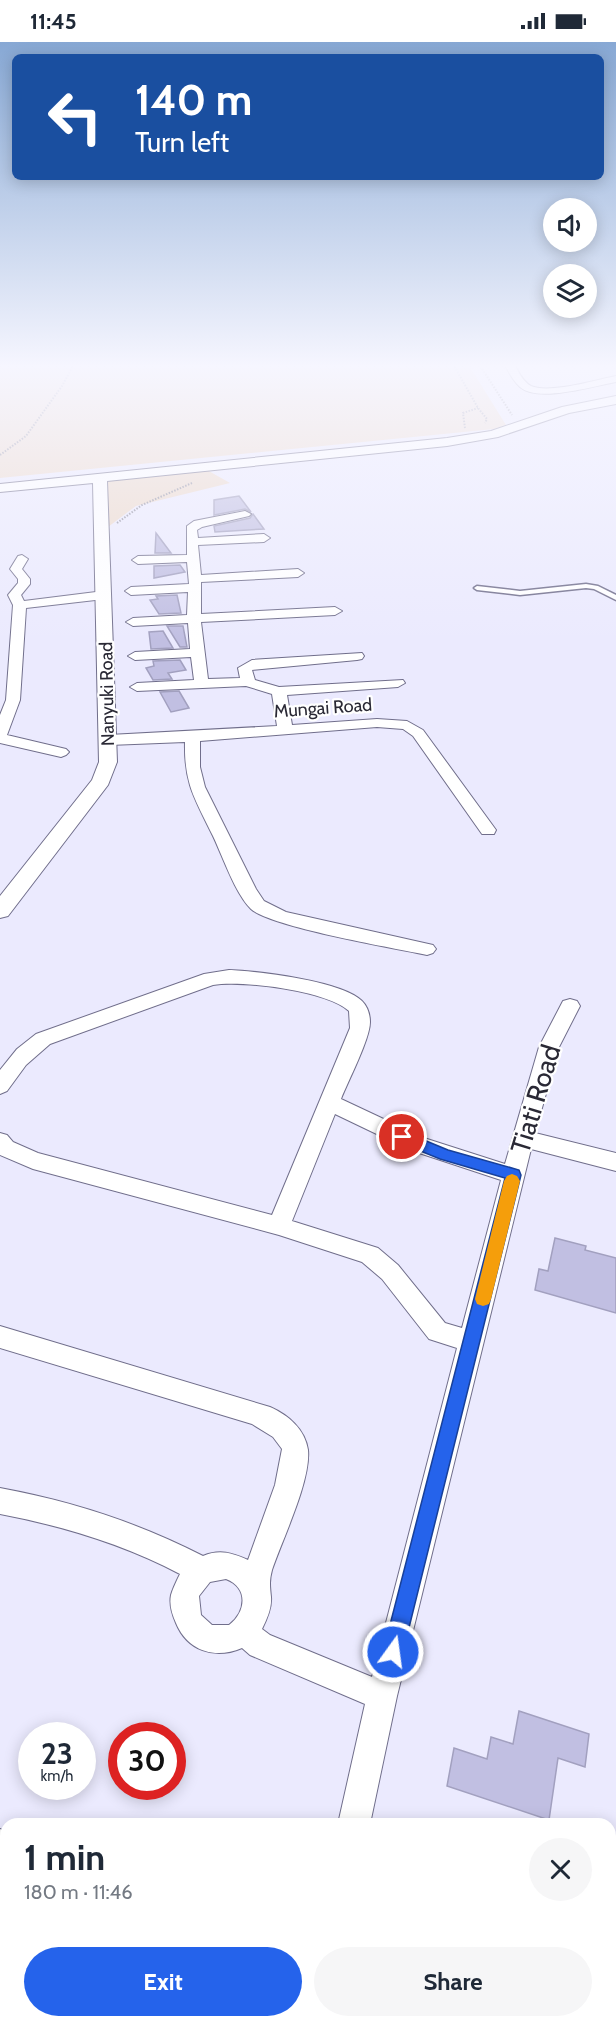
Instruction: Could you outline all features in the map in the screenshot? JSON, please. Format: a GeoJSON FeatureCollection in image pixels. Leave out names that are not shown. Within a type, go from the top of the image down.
{"type":"FeatureCollection","features":[{"type":"Feature","properties":{"kind":"street"},"geometry":{"type":"LineString","coordinates":[[0,488],[313,457]]}},
{"type":"Feature","properties":{"kind":"street","name":"Nanyuki Road"},"geometry":{"type":"LineString","coordinates":[[0,911],[101,781],[108,762],[100,478]]}},
{"type":"Feature","properties":{"kind":"street"},"geometry":{"type":"LineString","coordinates":[[201,684],[196,652],[195,583],[191,529],[195,525],[245,514]]}},
{"type":"Feature","properties":{"kind":"street"},"geometry":{"type":"LineString","coordinates":[[193,542],[264,538]]}},
{"type":"Feature","properties":{"kind":"street"},"geometry":{"type":"LineString","coordinates":[[138,560],[193,558]]}},
{"type":"Feature","properties":{"kind":"street"},"geometry":{"type":"LineString","coordinates":[[22,559],[16,569],[24,583],[14,595],[20,606],[13,700],[0,736],[61,752]]}},
{"type":"Feature","properties":{"kind":"street"},"geometry":{"type":"LineString","coordinates":[[132,591],[298,573]]}},
{"type":"Feature","properties":{"kind":"street"},"geometry":{"type":"LineString","coordinates":[[20,606],[104,595]]}},
{"type":"Feature","properties":{"kind":"street"},"geometry":{"type":"LineString","coordinates":[[133,622],[334,611]]}},
{"type":"Feature","properties":{"kind":"street"},"geometry":{"type":"LineString","coordinates":[[0,652],[17,652]]}},
{"type":"Feature","properties":{"kind":"street"},"geometry":{"type":"LineString","coordinates":[[135,656],[196,652]]}},
{"type":"Feature","properties":{"kind":"street"},"geometry":{"type":"LineString","coordinates":[[248,682],[245,668],[252,664],[357,656]]}},
{"type":"Feature","properties":{"kind":"street"},"geometry":{"type":"LineString","coordinates":[[137,687],[248,682],[261,688],[279,691],[398,683]]}},
{"type":"Feature","properties":{"kind":"street"},"geometry":{"type":"LineString","coordinates":[[279,691],[285,730]]}},
{"type":"Feature","properties":{"kind":"street","name":"Mungai Road"},"geometry":{"type":"LineString","coordinates":[[109,740],[193,737],[377,723],[407,725],[418,733],[488,830]]}},
{"type":"Feature","properties":{"kind":"street"},"geometry":{"type":"LineString","coordinates":[[193,737],[192,767],[197,787],[248,891],[258,905],[281,917],[427,949]]}},
{"type":"Feature","properties":{"kind":"street"},"geometry":{"type":"LineString","coordinates":[[0,1086],[13,1065],[26,1051],[43,1039],[211,979],[244,975],[337,995],[357,1006],[361,1014],[360,1028],[279,1226]]}},
{"type":"Feature","properties":{"kind":"street","name":"Tiati Road"},"geometry":{"type":"LineString","coordinates":[[355,1818],[382,1696],[513,1175],[549,1047],[570,1006]]}},
{"type":"Feature","properties":{"kind":"street"},"geometry":{"type":"LineString","coordinates":[[331,1103],[417,1144],[445,1155],[513,1175]]}},
{"type":"Feature","properties":{"kind":"street"},"geometry":{"type":"LineString","coordinates":[[524,1139],[616,1162]]}},
{"type":"Feature","properties":{"kind":"street"},"geometry":{"type":"LineString","coordinates":[[0,1141],[6,1148],[33,1160],[279,1226],[376,1258],[437,1331],[471,1342]]}},
{"type":"Feature","properties":{"kind":"street"},"geometry":{"type":"LineString","coordinates":[[0,1337],[255,1413],[272,1420],[282,1429],[293,1443],[296,1457],[276,1527],[254,1584]]}},
{"type":"Feature","properties":{"kind":"street"},"geometry":{"type":"LineString","coordinates":[[0,1501],[26,1505],[134,1537],[202,1570]]}},
{"type":"Feature","properties":{"kind":"street"},"geometry":{"type":"LineString","coordinates":[[225,1564],[237,1567],[247,1574],[254,1584],[257,1597],[256,1609],[244,1632],[236,1638],[219,1640],[207,1637],[197,1632],[190,1623],[184,1600],[187,1588],[202,1570],[213,1565],[225,1564]]}},
{"type":"Feature","properties":{"kind":"street"},"geometry":{"type":"LineString","coordinates":[[244,1632],[260,1645],[382,1696]]}},
{"type":"Feature","properties":{"kind":"lane"},"geometry":{"type":"LineString","coordinates":[[477,588],[520,593],[586,586],[596,587],[616,598]]}},
{"type":"Feature","properties":{"kind":"path"},"geometry":{"type":"LineString","coordinates":[[102,534],[142,505],[198,481]]}},
{"type":"Feature","properties":{"kind":"shaded area"},"geometry":{"type":"Polygon","coordinates":[[[0,457],[215,457],[0,478],[0,457]]]}},
{"type":"Feature","properties":{"kind":"shaded area"},"geometry":{"type":"Polygon","coordinates":[[[207,470],[230,483],[136,506],[108,527],[103,483],[107,479],[207,470]]]}},
{"type":"Feature","properties":{"kind":"building"},"geometry":{"type":"Polygon","coordinates":[[[239,496],[251,512],[245,509],[214,515],[214,500],[239,496]]]}},
{"type":"Feature","properties":{"kind":"building"},"geometry":{"type":"Polygon","coordinates":[[[253,514],[264,529],[215,532],[214,526],[250,518],[253,514]]]}},
{"type":"Feature","properties":{"kind":"building"},"geometry":{"type":"Polygon","coordinates":[[[156,533],[171,553],[155,553],[156,533]]]}},
{"type":"Feature","properties":{"kind":"building"},"geometry":{"type":"Polygon","coordinates":[[[180,565],[185,572],[154,578],[154,566],[180,565]]]}},
{"type":"Feature","properties":{"kind":"building"},"geometry":{"type":"Polygon","coordinates":[[[177,595],[181,613],[159,614],[150,600],[158,599],[156,596],[177,595]]]}},
{"type":"Feature","properties":{"kind":"building"},"geometry":{"type":"Polygon","coordinates":[[[167,626],[183,626],[187,647],[180,647],[167,626]]]}},
{"type":"Feature","properties":{"kind":"building"},"geometry":{"type":"Polygon","coordinates":[[[163,631],[173,648],[151,649],[149,632],[163,631]]]}},
{"type":"Feature","properties":{"kind":"building"},"geometry":{"type":"Polygon","coordinates":[[[180,660],[186,670],[168,673],[172,679],[153,680],[146,668],[154,666],[153,661],[180,660]]]}},
{"type":"Feature","properties":{"kind":"building"},"geometry":{"type":"Polygon","coordinates":[[[179,691],[189,708],[171,712],[160,692],[179,691]]]}},
{"type":"Feature","properties":{"kind":"building"},"geometry":{"type":"Polygon","coordinates":[[[555,1238],[586,1246],[585,1250],[616,1258],[616,1313],[535,1290],[539,1269],[548,1271],[555,1238]]]}},
{"type":"Feature","properties":{"kind":"building"},"geometry":{"type":"Polygon","coordinates":[[[519,1711],[589,1734],[585,1767],[558,1758],[549,1818],[543,1818],[447,1786],[454,1748],[487,1759],[491,1737],[513,1744],[519,1711]]]}},
{"type":"Feature","properties":{"kind":"slow traffic"},"geometry":{"type":"LineString","coordinates":[[483,1299],[512,1181]]}},
{"type":"Feature","properties":{"kind":"route"},"geometry":{"type":"LineString","coordinates":[[393,1652],[513,1175],[445,1155],[402,1137]]}}]}
